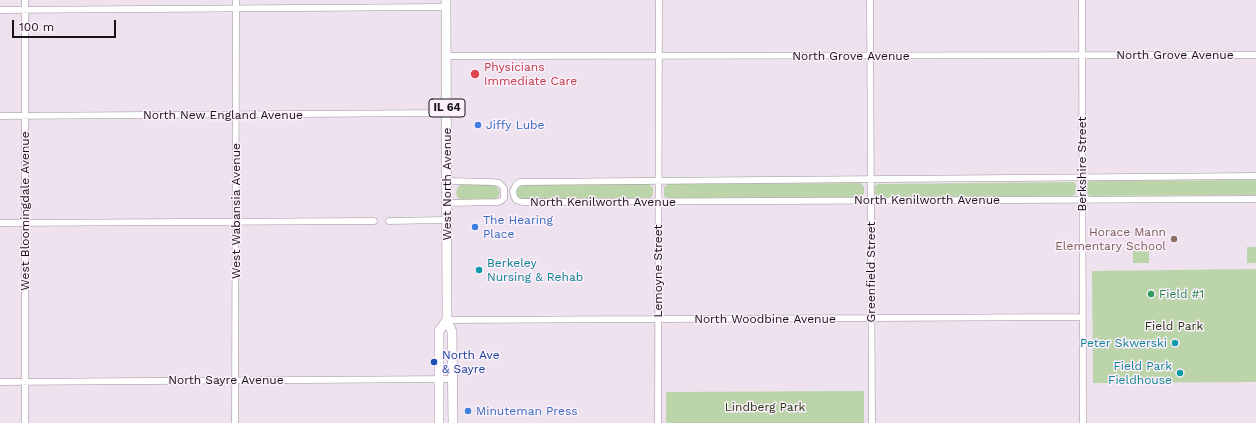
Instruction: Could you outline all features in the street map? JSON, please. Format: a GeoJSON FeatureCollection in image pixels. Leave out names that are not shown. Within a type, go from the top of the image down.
{"type":"FeatureCollection","features":[{"type":"Feature","properties":{"kind":"main road","name":"West North Avenue"},"geometry":{"type":"LineString","coordinates":[[446,4],[447,320],[452,332],[453,423]]}},
{"type":"Feature","properties":{"kind":"main road","name":"West North Avenue"},"geometry":{"type":"LineString","coordinates":[[439,423],[439,331],[447,320]]}},
{"type":"Feature","properties":{"kind":"street","name":"West Bloomingdale Avenue"},"geometry":{"type":"LineString","coordinates":[[25,0],[25,423]]}},
{"type":"Feature","properties":{"kind":"street","name":"West Wabansia Avenue"},"geometry":{"type":"LineString","coordinates":[[235,423],[236,0]]}},
{"type":"Feature","properties":{"kind":"street","name":"Lemoyne Street"},"geometry":{"type":"LineString","coordinates":[[658,0],[658,423]]}},
{"type":"Feature","properties":{"kind":"street","name":"Greenfield Street"},"geometry":{"type":"LineString","coordinates":[[870,0],[870,318],[872,423]]}},
{"type":"Feature","properties":{"kind":"street","name":"Berkshire Street"},"geometry":{"type":"LineString","coordinates":[[1082,0],[1083,423]]}},
{"type":"Feature","properties":{"kind":"street"},"geometry":{"type":"LineString","coordinates":[[0,10],[236,9],[446,4]]}},
{"type":"Feature","properties":{"kind":"street","name":"North Grove Avenue"},"geometry":{"type":"LineString","coordinates":[[446,56],[1256,55]]}},
{"type":"Feature","properties":{"kind":"street","name":"North New England Avenue"},"geometry":{"type":"LineString","coordinates":[[0,116],[447,113]]}},
{"type":"Feature","properties":{"kind":"street","name":"North Kenilworth Avenue"},"geometry":{"type":"LineString","coordinates":[[1256,176],[520,182],[516,185],[513,191],[516,200],[522,202],[1256,199]]}},
{"type":"Feature","properties":{"kind":"street"},"geometry":{"type":"LineString","coordinates":[[447,181],[492,182],[499,183],[504,188],[504,198],[498,202],[447,203]]}},
{"type":"Feature","properties":{"kind":"street"},"geometry":{"type":"LineString","coordinates":[[389,221],[447,220]]}},
{"type":"Feature","properties":{"kind":"street"},"geometry":{"type":"LineString","coordinates":[[0,223],[374,221]]}},
{"type":"Feature","properties":{"kind":"street","name":"North Woodbine Avenue"},"geometry":{"type":"LineString","coordinates":[[447,320],[1082,317]]}},
{"type":"Feature","properties":{"kind":"street","name":"North Sayre Avenue"},"geometry":{"type":"LineString","coordinates":[[0,382],[452,379]]}},
{"type":"Feature","properties":{"kind":"green space"},"geometry":{"type":"Polygon","coordinates":[[[1256,180],[1256,195],[1091,196],[1086,192],[1086,184],[1089,181],[1256,180]]]}},
{"type":"Feature","properties":{"kind":"green space"},"geometry":{"type":"Polygon","coordinates":[[[1074,182],[1076,185],[1076,192],[1072,196],[879,197],[875,194],[875,186],[879,184],[1074,182]]]}},
{"type":"Feature","properties":{"kind":"green space"},"geometry":{"type":"Polygon","coordinates":[[[861,183],[864,187],[864,194],[860,197],[668,198],[664,196],[664,187],[668,184],[861,183]]]}},
{"type":"Feature","properties":{"kind":"green space"},"geometry":{"type":"Polygon","coordinates":[[[461,184],[494,185],[500,192],[498,197],[495,199],[461,200],[457,197],[456,192],[461,184]]]}},
{"type":"Feature","properties":{"kind":"green space"},"geometry":{"type":"Polygon","coordinates":[[[648,184],[653,188],[653,195],[649,199],[521,199],[516,193],[518,187],[522,185],[648,184]]]}},
{"type":"Feature","properties":{"kind":"green space"},"geometry":{"type":"Polygon","coordinates":[[[1133,247],[1149,247],[1149,263],[1133,263],[1133,247]]]}},
{"type":"Feature","properties":{"kind":"green space"},"geometry":{"type":"Polygon","coordinates":[[[1247,247],[1256,247],[1256,263],[1247,263],[1247,247]]]}},
{"type":"Feature","properties":{"kind":"green space","name":"Field Park"},"geometry":{"type":"Polygon","coordinates":[[[1256,269],[1256,382],[1093,383],[1092,271],[1256,269]]]}},
{"type":"Feature","properties":{"kind":"green space","name":"Lindberg Park"},"geometry":{"type":"Polygon","coordinates":[[[864,391],[864,423],[666,423],[666,392],[864,391]]]}},
{"type":"Feature","properties":{"kind":"place","name":"Physicians Immediate Care"},"geometry":{"type":"Point","coordinates":[475,74]}},
{"type":"Feature","properties":{"kind":"place","name":"Jiffy Lube"},"geometry":{"type":"Point","coordinates":[478,125]}},
{"type":"Feature","properties":{"kind":"place","name":"The Hearing Place"},"geometry":{"type":"Point","coordinates":[475,227]}},
{"type":"Feature","properties":{"kind":"place","name":"Horace Mann Elementary School"},"geometry":{"type":"Point","coordinates":[1174,239]}},
{"type":"Feature","properties":{"kind":"place","name":"Berkeley Nursing & Rehab"},"geometry":{"type":"Point","coordinates":[479,270]}},
{"type":"Feature","properties":{"kind":"place","name":"Field #1"},"geometry":{"type":"Point","coordinates":[1151,294]}},
{"type":"Feature","properties":{"kind":"place","name":"Peter Skwerski"},"geometry":{"type":"Point","coordinates":[1175,343]}},
{"type":"Feature","properties":{"kind":"place","name":"North Ave & Sayre"},"geometry":{"type":"Point","coordinates":[434,362]}},
{"type":"Feature","properties":{"kind":"place","name":"Field Park Fieldhouse"},"geometry":{"type":"Point","coordinates":[1180,373]}},
{"type":"Feature","properties":{"kind":"place","name":"Minuteman Press"},"geometry":{"type":"Point","coordinates":[468,411]}}]}
